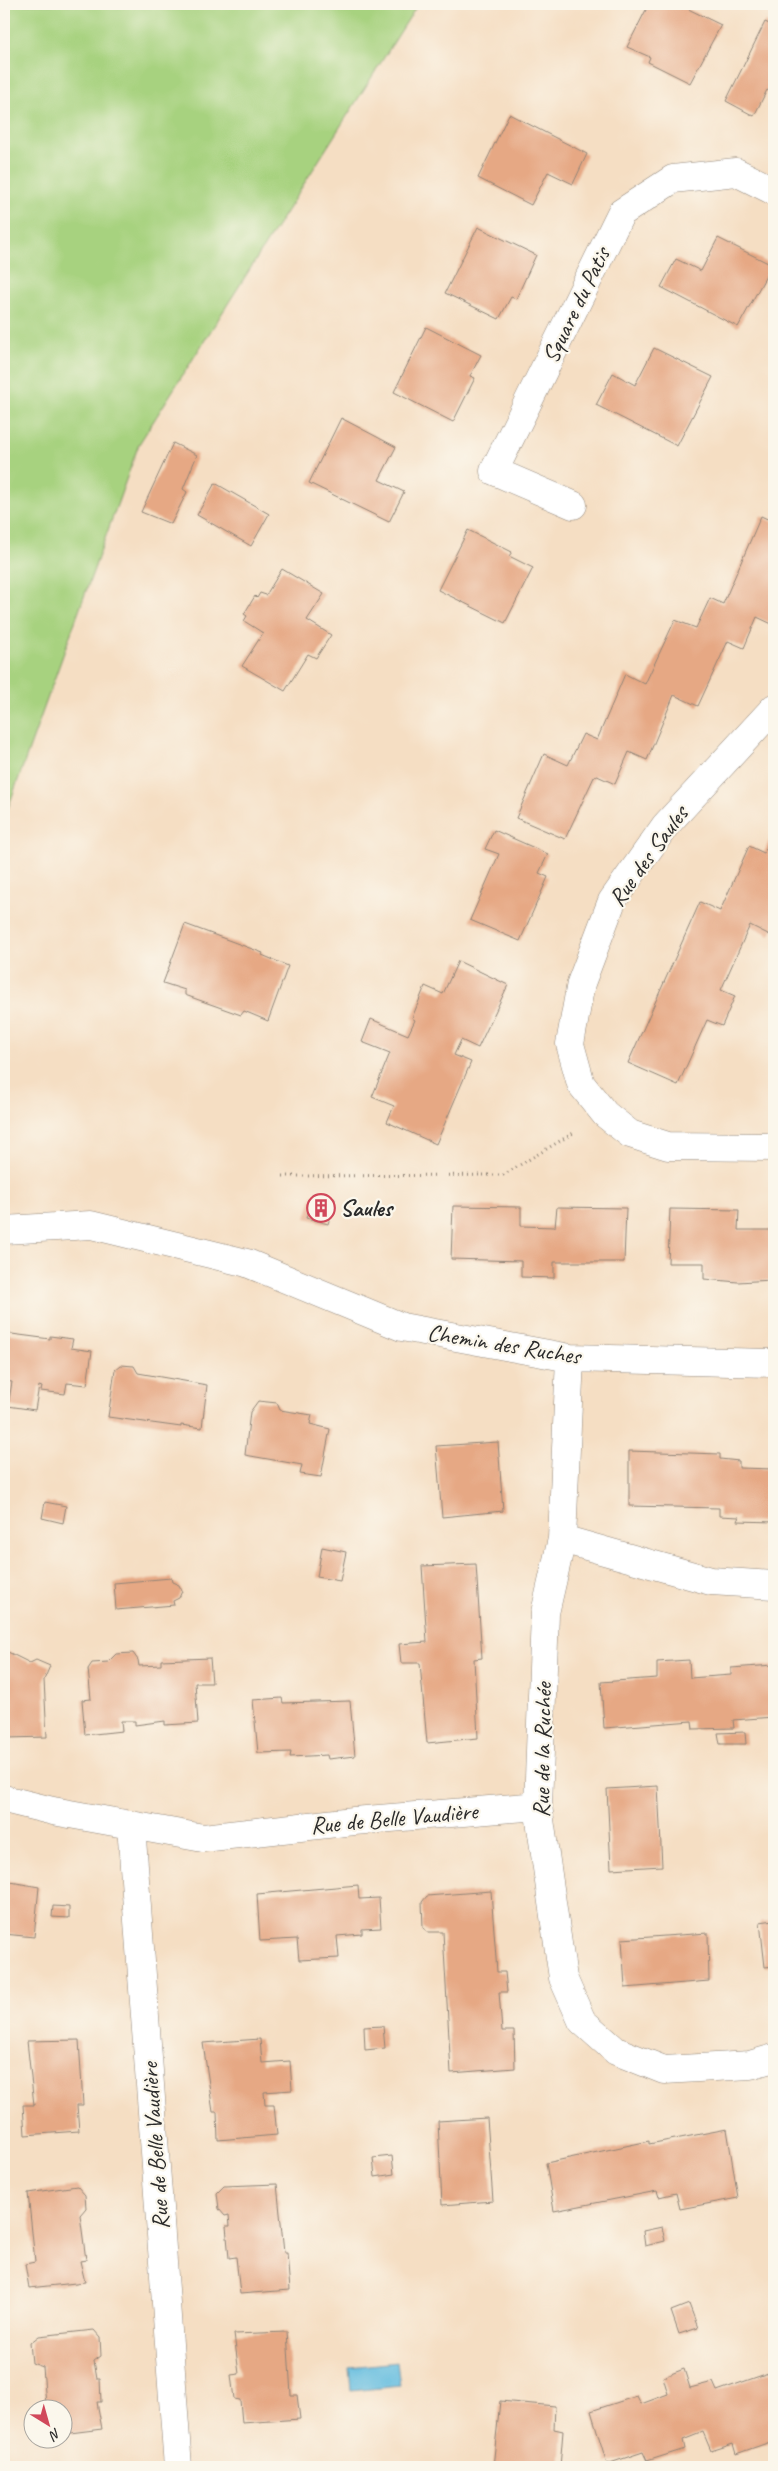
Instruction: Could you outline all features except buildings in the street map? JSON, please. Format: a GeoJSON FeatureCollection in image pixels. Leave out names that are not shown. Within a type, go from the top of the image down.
{"type":"FeatureCollection","features":[{"type":"Feature","properties":{"kind":"street","name":"Square du Patis"},"geometry":{"type":"LineString","coordinates":[[573,505],[494,471],[621,213],[673,179],[736,172],[774,191]]}},
{"type":"Feature","properties":{"kind":"street","name":"Rue des Saules"},"geometry":{"type":"LineString","coordinates":[[774,708],[665,826],[612,901],[580,983],[570,1044],[581,1084],[605,1114],[630,1134],[668,1146],[774,1147]]}},
{"type":"Feature","properties":{"kind":"street","name":"Chemin des Ruches"},"geometry":{"type":"LineString","coordinates":[[4,1230],[91,1225],[247,1263],[402,1327],[570,1358],[774,1362]]}},
{"type":"Feature","properties":{"kind":"street","name":"Rue de la Ruchée"},"geometry":{"type":"LineString","coordinates":[[570,1358],[562,1539],[546,1613],[538,1806],[563,1978],[582,2021],[616,2051],[664,2070],[750,2065],[774,2058]]}},
{"type":"Feature","properties":{"kind":"street"},"geometry":{"type":"LineString","coordinates":[[562,1539],[711,1582],[774,1585]]}},
{"type":"Feature","properties":{"kind":"street","name":"Rue de Belle Vaudière"},"geometry":{"type":"LineString","coordinates":[[4,1799],[203,1838],[354,1821],[538,1806]]}},
{"type":"Feature","properties":{"kind":"street","name":"Rue de Belle Vaudière"},"geometry":{"type":"LineString","coordinates":[[131,1825],[178,2467]]}},
{"type":"Feature","properties":{"kind":"path"},"geometry":{"type":"LineString","coordinates":[[283,1176],[503,1175],[605,1114]]}},
{"type":"Feature","properties":{"kind":"green space"},"geometry":{"type":"Polygon","coordinates":[[[4,4],[418,4],[139,444],[4,819],[4,4]]]}},
{"type":"Feature","properties":{"kind":"water"},"geometry":{"type":"Polygon","coordinates":[[[397,2362],[400,2386],[351,2391],[349,2367],[397,2362]]]}},
{"type":"Feature","properties":{"kind":"place","name":"Saules"},"geometry":{"type":"Point","coordinates":[321,1208]}}]}
